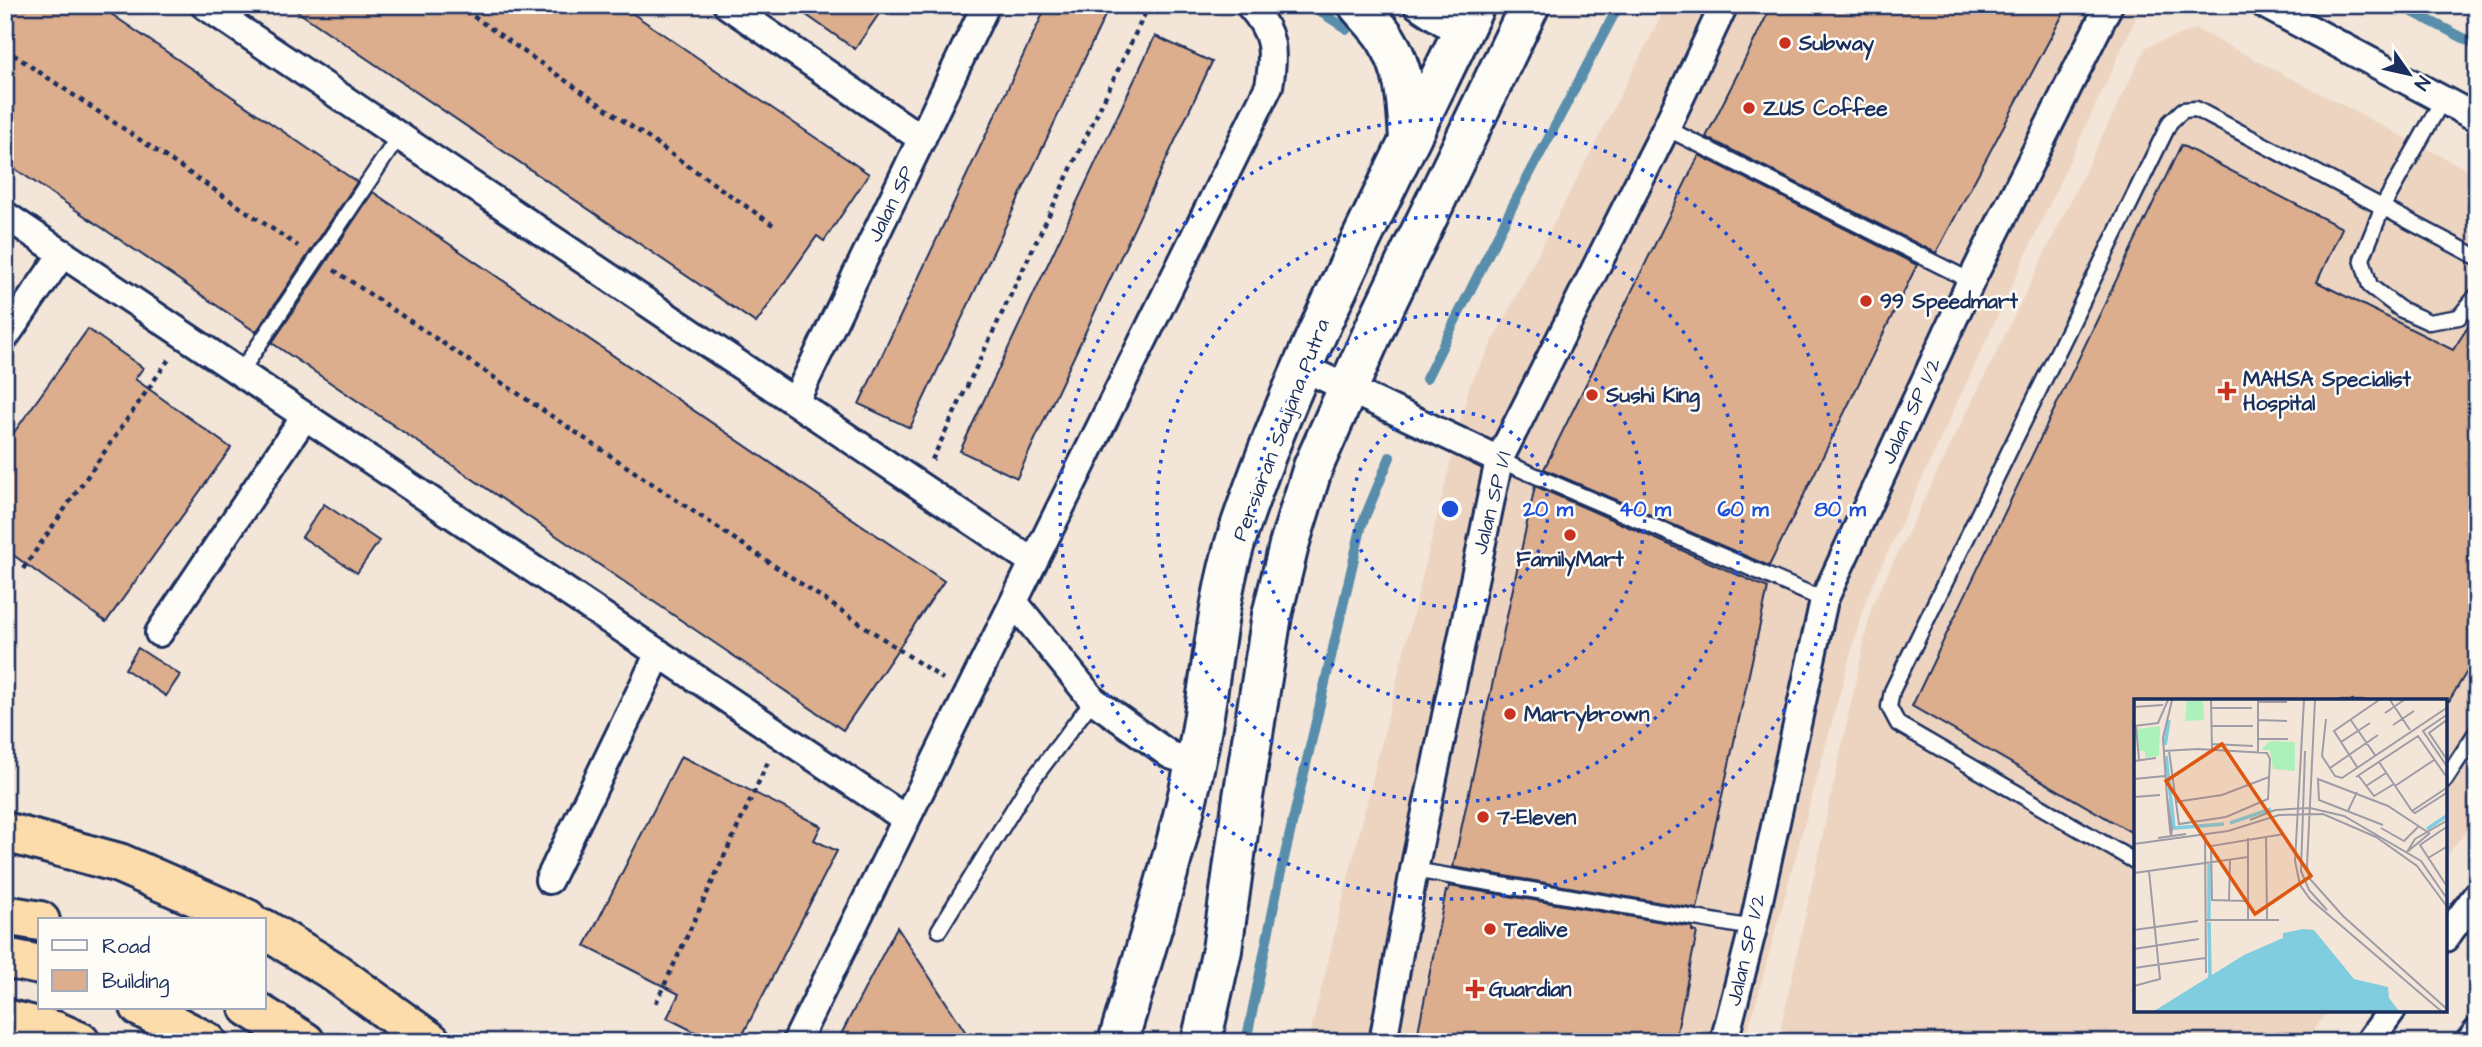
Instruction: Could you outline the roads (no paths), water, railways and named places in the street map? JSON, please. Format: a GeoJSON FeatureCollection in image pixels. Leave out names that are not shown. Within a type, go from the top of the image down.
{"type":"FeatureCollection","features":[{"type":"Feature","properties":{"kind":"highway"},"geometry":{"type":"LineString","coordinates":[[5,832],[119,863],[245,918]]}},
{"type":"Feature","properties":{"kind":"highway"},"geometry":{"type":"LineString","coordinates":[[5,915],[38,921]]}},
{"type":"Feature","properties":{"kind":"highway"},"geometry":{"type":"LineString","coordinates":[[266,930],[330,969],[431,1042]]}},
{"type":"Feature","properties":{"kind":"highway"},"geometry":{"type":"LineString","coordinates":[[5,958],[38,965]]}},
{"type":"Feature","properties":{"kind":"highway"},"geometry":{"type":"LineString","coordinates":[[143,1009],[207,1042]]}},
{"type":"Feature","properties":{"kind":"highway"},"geometry":{"type":"LineString","coordinates":[[251,1009],[305,1042]]}},
{"type":"Feature","properties":{"kind":"highway"},"geometry":{"type":"LineString","coordinates":[[5,1019],[55,1031],[80,1042]]}},
{"type":"Feature","properties":{"kind":"main road"},"geometry":{"type":"LineString","coordinates":[[1358,5],[1386,38],[1399,63],[1406,91],[1409,140]]}},
{"type":"Feature","properties":{"kind":"main road","name":"Persiaran Saujana Putra"},"geometry":{"type":"LineString","coordinates":[[1201,1042],[1222,950],[1242,797],[1272,615],[1289,545],[1313,467],[1347,388],[1530,5]]}},
{"type":"Feature","properties":{"kind":"main road","name":"Persiaran Saujana Putra"},"geometry":{"type":"LineString","coordinates":[[1118,1042],[1164,886],[1195,763],[1222,602],[1238,533],[1268,449],[1329,306],[1468,20]]}},
{"type":"Feature","properties":{"kind":"street"},"geometry":{"type":"LineString","coordinates":[[727,5],[922,139]]}},
{"type":"Feature","properties":{"kind":"street","name":"Jalan SP"},"geometry":{"type":"LineString","coordinates":[[795,402],[986,5]]}},
{"type":"Feature","properties":{"kind":"street"},"geometry":{"type":"LineString","coordinates":[[796,1042],[1269,86],[1273,66],[1272,43],[1263,20],[1249,5]]}},
{"type":"Feature","properties":{"kind":"street"},"geometry":{"type":"LineString","coordinates":[[1417,5],[1468,20]]}},
{"type":"Feature","properties":{"kind":"street","name":"Jalan SP 1/1"},"geometry":{"type":"LineString","coordinates":[[1383,1042],[1414,870],[1499,460],[1666,128],[1724,5]]}},
{"type":"Feature","properties":{"kind":"street","name":"Jalan SP 1/2"},"geometry":{"type":"LineString","coordinates":[[1724,1042],[1752,928],[1824,600],[1971,281],[2109,5]]}},
{"type":"Feature","properties":{"kind":"street"},"geometry":{"type":"LineString","coordinates":[[2265,5],[2477,118]]}},
{"type":"Feature","properties":{"kind":"street"},"geometry":{"type":"LineString","coordinates":[[219,9],[399,136],[1033,562]]}},
{"type":"Feature","properties":{"kind":"street"},"geometry":{"type":"LineString","coordinates":[[5,215],[906,819]]}},
{"type":"Feature","properties":{"kind":"street"},"geometry":{"type":"LineString","coordinates":[[5,337],[63,253]]}},
{"type":"Feature","properties":{"kind":"street"},"geometry":{"type":"LineString","coordinates":[[1302,367],[1499,460]]}},
{"type":"Feature","properties":{"kind":"street"},"geometry":{"type":"LineString","coordinates":[[159,633],[305,415]]}},
{"type":"Feature","properties":{"kind":"street"},"geometry":{"type":"LineString","coordinates":[[1014,602],[1093,700],[1170,755],[1195,763]]}},
{"type":"Feature","properties":{"kind":"street"},"geometry":{"type":"LineString","coordinates":[[549,880],[659,653]]}},
{"type":"Feature","properties":{"kind":"street"},"geometry":{"type":"LineString","coordinates":[[2447,935],[2477,895]]}},
{"type":"Feature","properties":{"kind":"street"},"geometry":{"type":"LineString","coordinates":[[2369,1042],[2391,1012]]}},
{"type":"Feature","properties":{"kind":"street"},"geometry":{"type":"LineString","coordinates":[[2469,1042],[2477,1031]]}},
{"type":"Feature","properties":{"kind":"lane"},"geometry":{"type":"LineString","coordinates":[[2442,101],[2383,206],[2362,259],[2370,286],[2400,309],[2429,322],[2459,317],[2477,295]]}},
{"type":"Feature","properties":{"kind":"lane"},"geometry":{"type":"LineString","coordinates":[[2134,861],[1898,724],[1889,707],[1892,691],[2170,122],[2183,110],[2196,109],[2477,257]]}},
{"type":"Feature","properties":{"kind":"lane"},"geometry":{"type":"LineString","coordinates":[[1666,128],[1971,281]]}},
{"type":"Feature","properties":{"kind":"lane"},"geometry":{"type":"LineString","coordinates":[[240,373],[399,136]]}},
{"type":"Feature","properties":{"kind":"lane"},"geometry":{"type":"LineString","coordinates":[[1499,460],[1824,600]]}},
{"type":"Feature","properties":{"kind":"lane"},"geometry":{"type":"LineString","coordinates":[[939,930],[1027,787],[1093,700]]}},
{"type":"Feature","properties":{"kind":"lane"},"geometry":{"type":"LineString","coordinates":[[2447,777],[2477,731]]}},
{"type":"Feature","properties":{"kind":"lane"},"geometry":{"type":"LineString","coordinates":[[1414,870],[1752,928]]}},
{"type":"Feature","properties":{"kind":"waterway"},"geometry":{"type":"LineString","coordinates":[[1310,5],[1347,29]]}},
{"type":"Feature","properties":{"kind":"waterway"},"geometry":{"type":"LineString","coordinates":[[1426,379],[1510,211],[1619,5]]}},
{"type":"Feature","properties":{"kind":"waterway"},"geometry":{"type":"LineString","coordinates":[[2399,5],[2477,45]]}},
{"type":"Feature","properties":{"kind":"waterway"},"geometry":{"type":"LineString","coordinates":[[1246,1042],[1280,876],[1362,524],[1390,457]]}},
{"type":"Feature","properties":{"kind":"place","name":"Subway"},"geometry":{"type":"Point","coordinates":[1785,43]}},
{"type":"Feature","properties":{"kind":"place","name":"ZUS Coffee"},"geometry":{"type":"Point","coordinates":[1749,108]}},
{"type":"Feature","properties":{"kind":"place","name":"99 Speedmart"},"geometry":{"type":"Point","coordinates":[1866,301]}},
{"type":"Feature","properties":{"kind":"place","name":"MAHSA Specialist Hospital"},"geometry":{"type":"Point","coordinates":[2227,391]}},
{"type":"Feature","properties":{"kind":"place","name":"Sushi King"},"geometry":{"type":"Point","coordinates":[1592,395]}},
{"type":"Feature","properties":{"kind":"place","name":"FamilyMart"},"geometry":{"type":"Point","coordinates":[1570,535]}},
{"type":"Feature","properties":{"kind":"place","name":"Marrybrown"},"geometry":{"type":"Point","coordinates":[1510,714]}},
{"type":"Feature","properties":{"kind":"place","name":"7-Eleven"},"geometry":{"type":"Point","coordinates":[1483,817]}},
{"type":"Feature","properties":{"kind":"place","name":"Tealive"},"geometry":{"type":"Point","coordinates":[1490,929]}},
{"type":"Feature","properties":{"kind":"place","name":"Guardian"},"geometry":{"type":"Point","coordinates":[1475,989]}}]}
